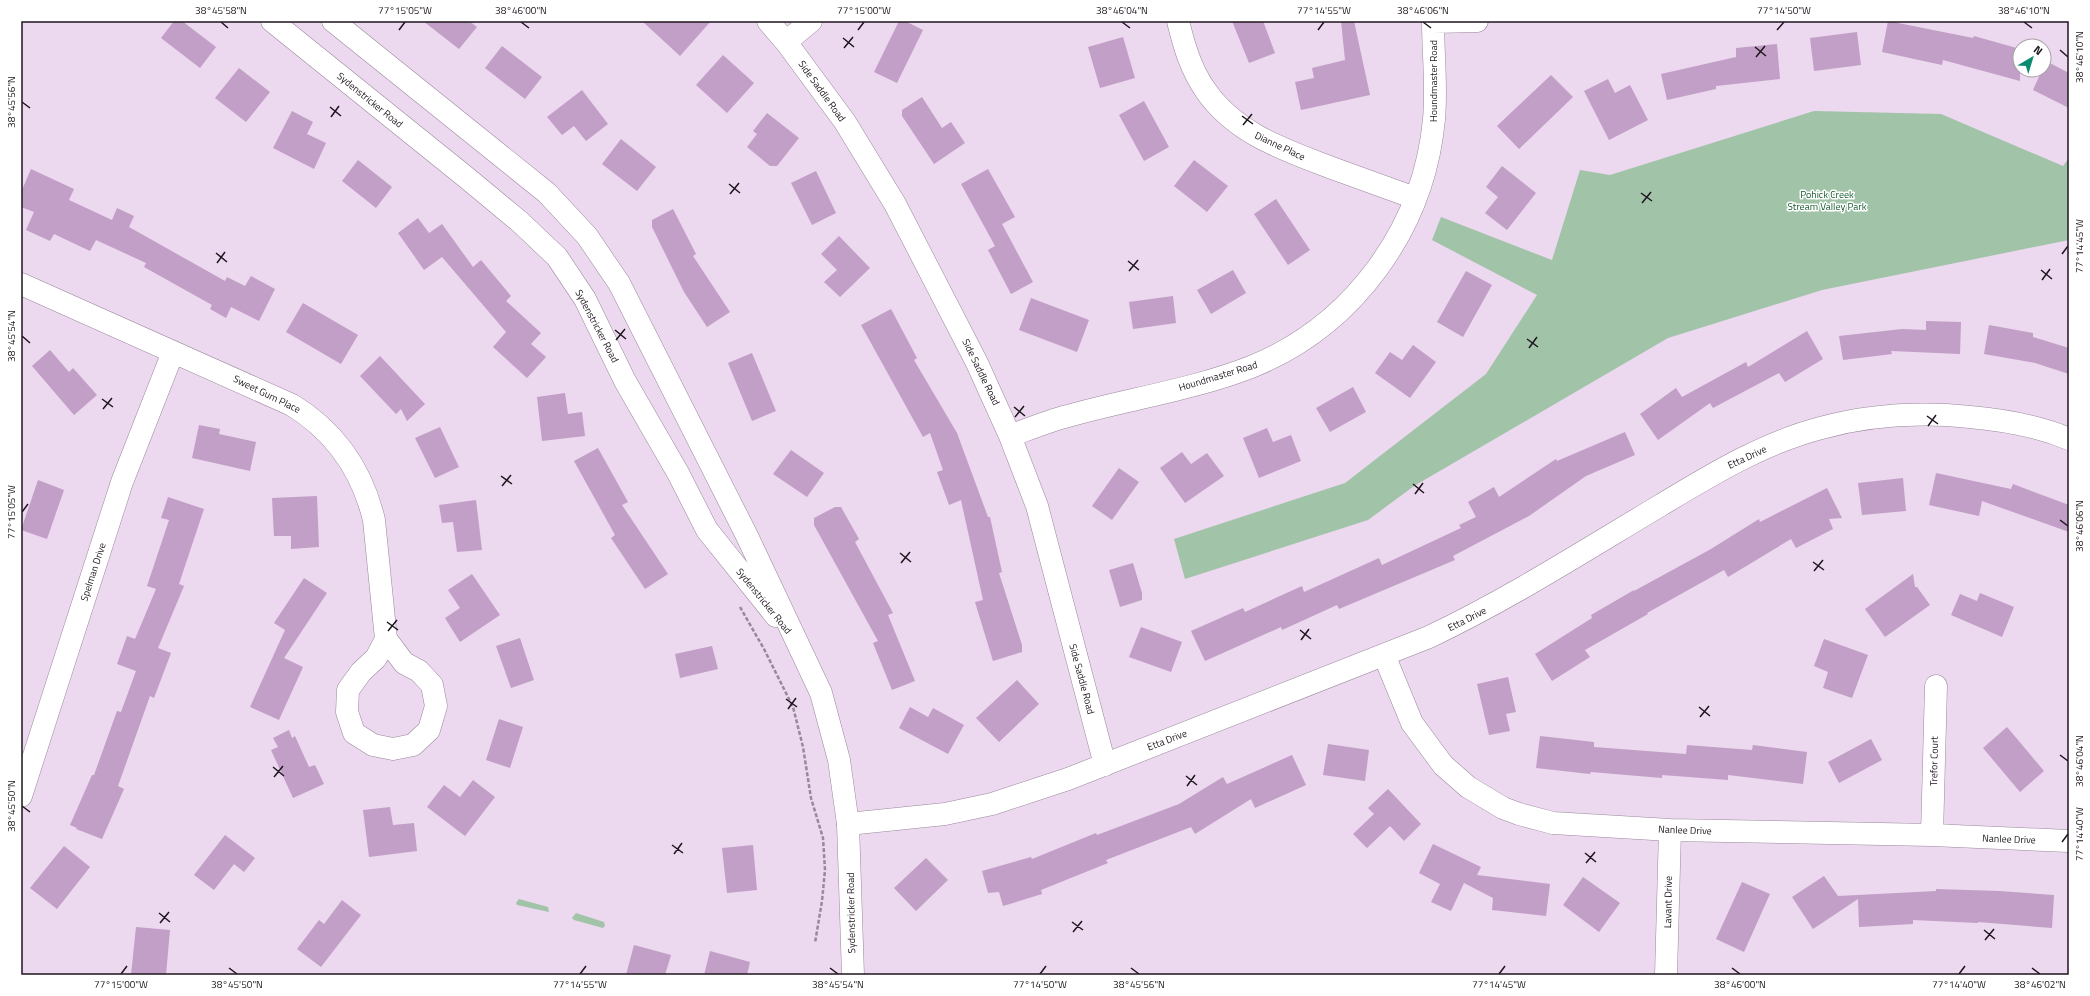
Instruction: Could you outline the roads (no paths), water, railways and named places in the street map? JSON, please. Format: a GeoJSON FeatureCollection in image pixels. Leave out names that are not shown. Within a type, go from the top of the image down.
{"type":"FeatureCollection","features":[{"type":"Feature","properties":{"kind":"street","name":"Sydenstricker Road"},"geometry":{"type":"LineString","coordinates":[[272,21],[473,183],[520,222],[557,257],[585,299],[625,381],[678,473],[707,530],[798,643]]}},
{"type":"Feature","properties":{"kind":"street","name":"Sydenstricker Road"},"geometry":{"type":"LineString","coordinates":[[333,21],[547,193],[588,236],[619,283],[748,536],[821,693],[839,760],[848,824],[853,975]]}},
{"type":"Feature","properties":{"kind":"street","name":"Side Saddle Road"},"geometry":{"type":"LineString","coordinates":[[768,21],[786,42],[845,122],[895,204],[977,363],[1010,436],[1037,506],[1104,765]]}},
{"type":"Feature","properties":{"kind":"street"},"geometry":{"type":"LineString","coordinates":[[786,42],[811,21]]}},
{"type":"Feature","properties":{"kind":"street","name":"Dianne Place"},"geometry":{"type":"LineString","coordinates":[[1178,21],[1190,62],[1197,76],[1215,102],[1249,132],[1288,151],[1415,198]]}},
{"type":"Feature","properties":{"kind":"street"},"geometry":{"type":"LineString","coordinates":[[1433,21],[1477,21]]}},
{"type":"Feature","properties":{"kind":"street","name":"Houndmaster Road"},"geometry":{"type":"LineString","coordinates":[[1010,436],[1066,416],[1198,383],[1250,367],[1303,340],[1346,305],[1371,279],[1392,249],[1405,224],[1415,198],[1430,146],[1434,118],[1433,21]]}},
{"type":"Feature","properties":{"kind":"street","name":"Sweet Gum Place"},"geometry":{"type":"LineString","coordinates":[[21,284],[292,404],[321,425],[347,455],[364,485],[374,520],[386,639]]}},
{"type":"Feature","properties":{"kind":"street","name":"Spelman Drive"},"geometry":{"type":"LineString","coordinates":[[21,796],[122,482],[173,352]]}},
{"type":"Feature","properties":{"kind":"street","name":"Etta Drive"},"geometry":{"type":"LineString","coordinates":[[848,824],[945,814],[992,804],[1068,779],[1429,637],[1474,616],[1727,466],[1790,438],[1820,428],[1880,417],[1920,415],[1955,416],[1991,419],[2027,426],[2069,439]]}},
{"type":"Feature","properties":{"kind":"street"},"geometry":{"type":"LineString","coordinates":[[386,639],[404,663],[419,671],[432,685],[436,706],[429,730],[413,745],[392,749],[373,745],[354,733],[346,712],[348,690],[361,672],[376,658],[386,639]]}},
{"type":"Feature","properties":{"kind":"street","name":"Nanlee Drive"},"geometry":{"type":"LineString","coordinates":[[1384,655],[1412,723],[1443,765],[1455,777],[1486,798],[1519,814],[1553,823],[1670,830],[1932,835],[2069,841]]}},
{"type":"Feature","properties":{"kind":"street","name":"Trefor Court"},"geometry":{"type":"LineString","coordinates":[[1932,835],[1936,686]]}},
{"type":"Feature","properties":{"kind":"street","name":"Lavant Drive"},"geometry":{"type":"LineString","coordinates":[[1666,975],[1670,830]]}},
{"type":"Feature","properties":{"kind":"park label","name":"Pohick Creek Stream Valley Park"},"geometry":{"type":"Point","coordinates":[1827,200]}}]}
